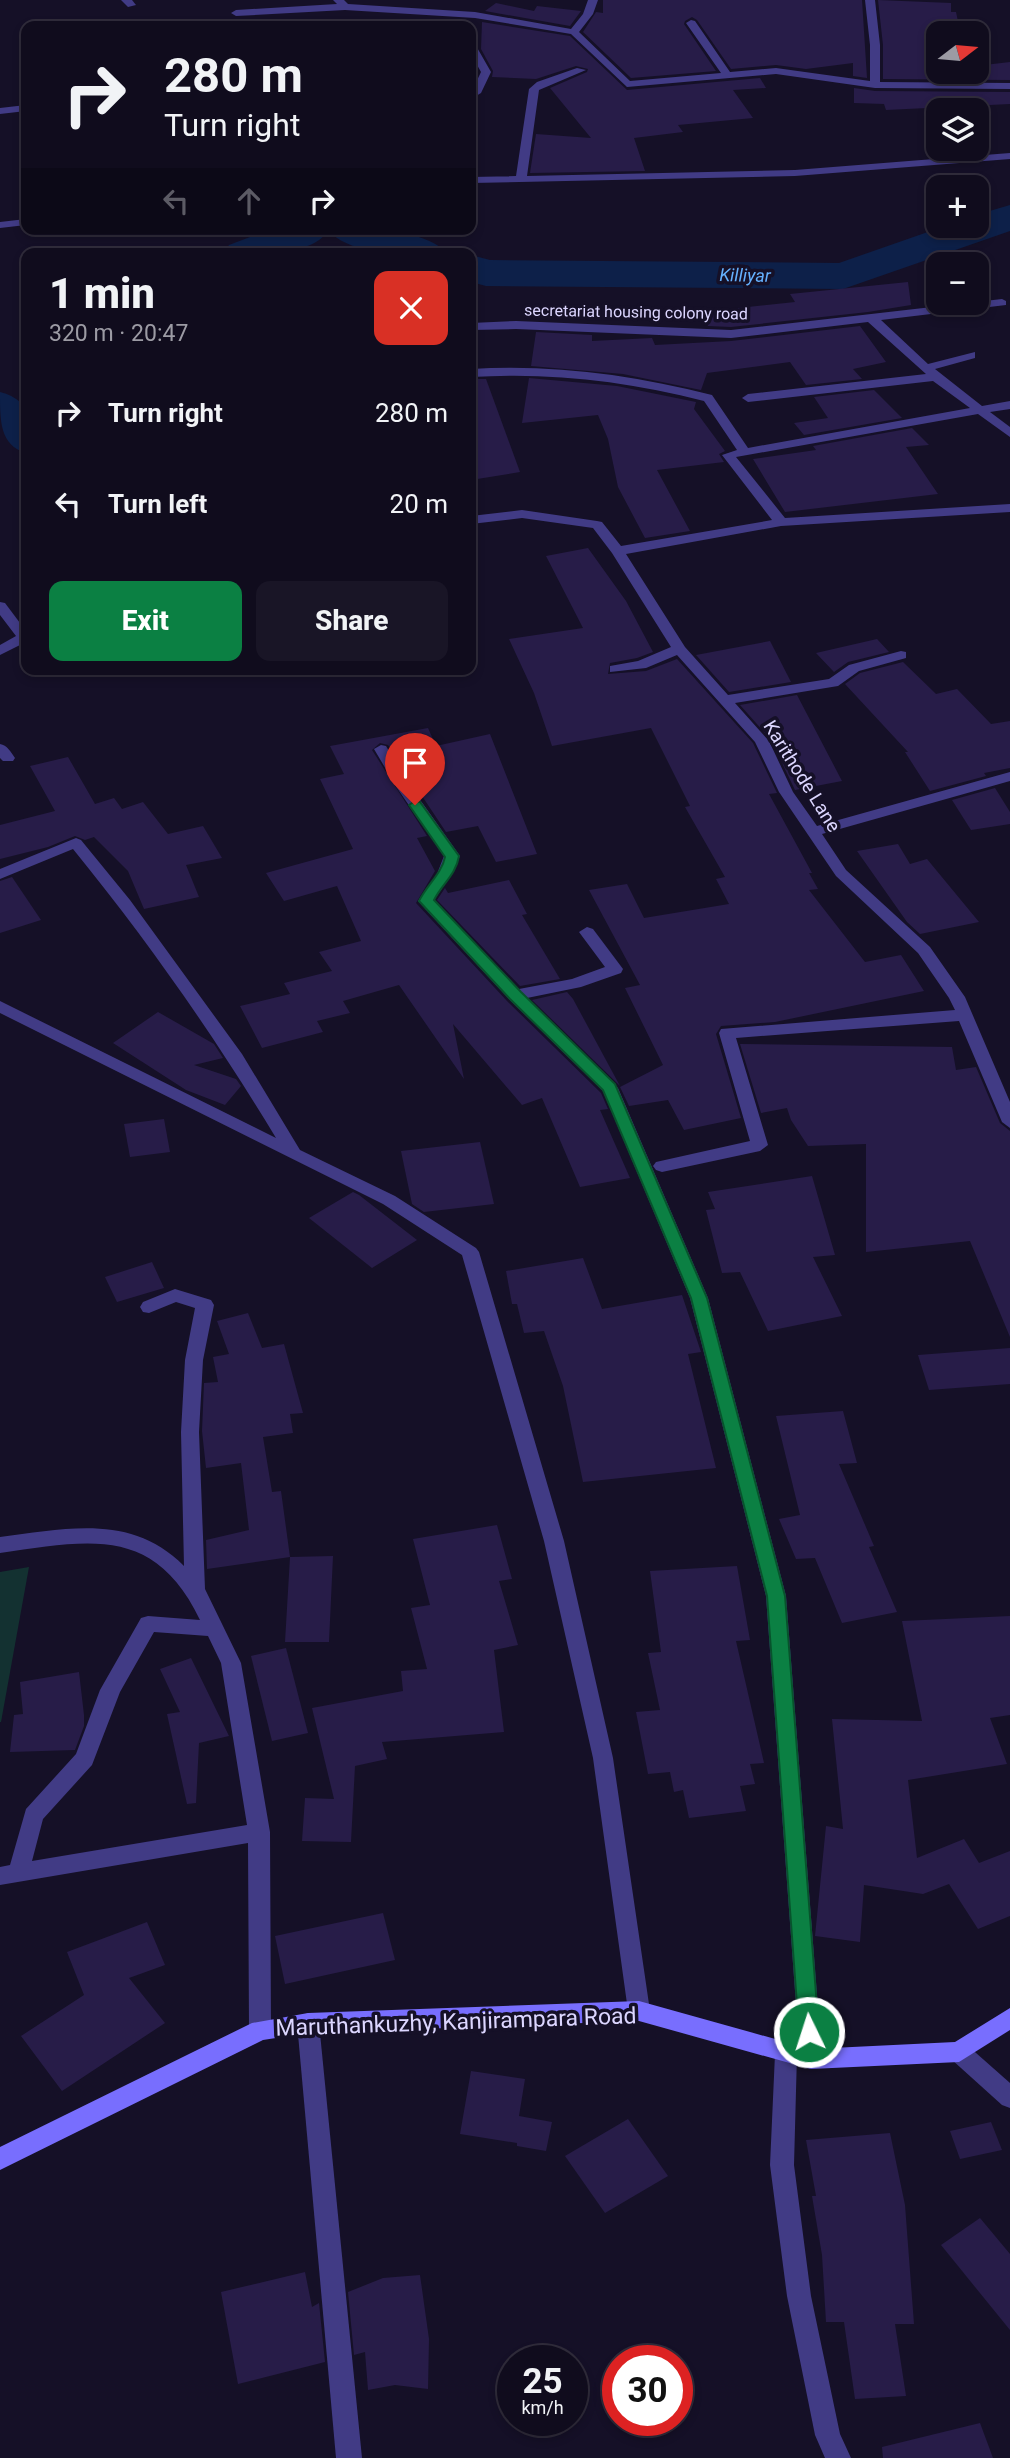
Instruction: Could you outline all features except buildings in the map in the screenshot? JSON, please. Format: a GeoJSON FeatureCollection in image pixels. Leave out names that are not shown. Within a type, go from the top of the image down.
{"type":"FeatureCollection","features":[{"type":"Feature","properties":{"kind":"main road","name":"Maruthankuzhy, Kanjirampara Road"},"geometry":{"type":"LineString","coordinates":[[0,2159],[260,2030],[308,2023],[639,2011],[811,2059],[959,2052]]}},
{"type":"Feature","properties":{"kind":"main road"},"geometry":{"type":"LineString","coordinates":[[959,2052],[1010,2018]]}},
{"type":"Feature","properties":{"kind":"street"},"geometry":{"type":"LineString","coordinates":[[574,32],[588,14],[593,0]]}},
{"type":"Feature","properties":{"kind":"street"},"geometry":{"type":"LineString","coordinates":[[870,0],[875,45],[875,85]]}},
{"type":"Feature","properties":{"kind":"street"},"geometry":{"type":"LineString","coordinates":[[236,13],[342,4],[488,18],[574,32],[627,84],[776,71],[875,85],[1010,86]]}},
{"type":"Feature","properties":{"kind":"street"},"geometry":{"type":"LineString","coordinates":[[448,21],[451,14]]}},
{"type":"Feature","properties":{"kind":"street"},"geometry":{"type":"LineString","coordinates":[[479,27],[488,18]]}},
{"type":"Feature","properties":{"kind":"street"},"geometry":{"type":"LineString","coordinates":[[691,23],[728,76]]}},
{"type":"Feature","properties":{"kind":"street"},"geometry":{"type":"LineString","coordinates":[[476,55],[486,72],[476,93]]}},
{"type":"Feature","properties":{"kind":"street"},"geometry":{"type":"LineString","coordinates":[[521,178],[534,89],[581,70]]}},
{"type":"Feature","properties":{"kind":"street"},"geometry":{"type":"LineString","coordinates":[[0,111],[21,108]]}},
{"type":"Feature","properties":{"kind":"street"},"geometry":{"type":"LineString","coordinates":[[476,180],[795,173],[1010,156]]}},
{"type":"Feature","properties":{"kind":"street"},"geometry":{"type":"LineString","coordinates":[[0,225],[21,223]]}},
{"type":"Feature","properties":{"kind":"street","name":"secretariat housing colony road"},"geometry":{"type":"LineString","coordinates":[[476,326],[516,325],[731,334],[1002,303]]}},
{"type":"Feature","properties":{"kind":"street"},"geometry":{"type":"LineString","coordinates":[[476,316],[516,325]]}},
{"type":"Feature","properties":{"kind":"street"},"geometry":{"type":"LineString","coordinates":[[871,318],[931,373],[1010,433]]}},
{"type":"Feature","properties":{"kind":"street"},"geometry":{"type":"LineString","coordinates":[[748,398],[931,373],[971,355]]}},
{"type":"Feature","properties":{"kind":"street"},"geometry":{"type":"LineString","coordinates":[[476,373],[575,375],[660,384],[708,398],[745,452]]}},
{"type":"Feature","properties":{"kind":"street"},"geometry":{"type":"LineString","coordinates":[[781,522],[728,455],[1010,405]]}},
{"type":"Feature","properties":{"kind":"street"},"geometry":{"type":"LineString","coordinates":[[618,551],[781,522],[1010,508]]}},
{"type":"Feature","properties":{"kind":"street","name":"Karithode Lane"},"geometry":{"type":"LineString","coordinates":[[476,519],[522,514],[597,525],[618,551],[680,649],[762,741],[786,792],[841,873],[923,950],[957,997],[1010,1122]]}},
{"type":"Feature","properties":{"kind":"street"},"geometry":{"type":"LineString","coordinates":[[0,606],[21,632]]}},
{"type":"Feature","properties":{"kind":"street"},"geometry":{"type":"LineString","coordinates":[[0,650],[21,639]]}},
{"type":"Feature","properties":{"kind":"street"},"geometry":{"type":"LineString","coordinates":[[615,669],[641,665],[680,649]]}},
{"type":"Feature","properties":{"kind":"street"},"geometry":{"type":"LineString","coordinates":[[725,700],[833,683],[854,668],[901,655]]}},
{"type":"Feature","properties":{"kind":"street"},"geometry":{"type":"LineString","coordinates":[[381,750],[452,856],[450,870],[435,884],[426,901],[610,1088],[699,1298],[776,1596],[811,2059]]}},
{"type":"Feature","properties":{"kind":"street"},"geometry":{"type":"LineString","coordinates":[[813,832],[1010,776]]}},
{"type":"Feature","properties":{"kind":"street"},"geometry":{"type":"LineString","coordinates":[[0,874],[76,843],[125,903],[236,1058],[294,1154]]}},
{"type":"Feature","properties":{"kind":"street"},"geometry":{"type":"LineString","coordinates":[[516,995],[575,983],[615,969],[587,933]]}},
{"type":"Feature","properties":{"kind":"street"},"geometry":{"type":"LineString","coordinates":[[0,1006],[388,1200],[471,1252],[554,1541],[600,1744],[639,2011]]}},
{"type":"Feature","properties":{"kind":"street"},"geometry":{"type":"LineString","coordinates":[[662,1166],[760,1144],[727,1033],[963,1015]]}},
{"type":"Feature","properties":{"kind":"street"},"geometry":{"type":"LineString","coordinates":[[149,1307],[175,1295],[205,1306],[194,1360],[190,1432],[195,1589]]}},
{"type":"Feature","properties":{"kind":"street"},"geometry":{"type":"LineString","coordinates":[[0,1545],[85,1534],[127,1539],[166,1560],[195,1589],[231,1663],[259,1832],[260,2030]]}},
{"type":"Feature","properties":{"kind":"street"},"geometry":{"type":"LineString","coordinates":[[9,1873],[33,1815],[85,1759],[110,1690],[148,1625],[215,1629]]}},
{"type":"Feature","properties":{"kind":"street"},"geometry":{"type":"LineString","coordinates":[[9,1873],[259,1832]]}},
{"type":"Feature","properties":{"kind":"street"},"geometry":{"type":"LineString","coordinates":[[308,2023],[349,2458]]}},
{"type":"Feature","properties":{"kind":"street"},"geometry":{"type":"LineString","coordinates":[[959,2052],[1010,2098]]}},
{"type":"Feature","properties":{"kind":"street"},"geometry":{"type":"LineString","coordinates":[[786,2054],[782,2165],[799,2296],[828,2435],[838,2458]]}},
{"type":"Feature","properties":{"kind":"green space"},"geometry":{"type":"Polygon","coordinates":[[[29,1567],[1,1722],[0,1722],[0,1572],[29,1567]]]}},
{"type":"Feature","properties":{"kind":"waterway","name":"Killiyar"},"geometry":{"type":"LineString","coordinates":[[476,270],[486,273],[843,276],[1010,217]]}},
{"type":"Feature","properties":{"kind":"waterway","name":"Killiyar"},"geometry":{"type":"LineString","coordinates":[[260,248],[293,235]]}},
{"type":"Feature","properties":{"kind":"waterway","name":"Killiyar"},"geometry":{"type":"LineString","coordinates":[[367,235],[408,248]]}},
{"type":"Feature","properties":{"kind":"waterway","name":"Killiyar"},"geometry":{"type":"LineString","coordinates":[[0,406],[21,433]]}},
{"type":"Feature","properties":{"kind":"route"},"geometry":{"type":"LineString","coordinates":[[415,805],[452,856],[450,870],[435,884],[426,901],[610,1088],[699,1298],[776,1596],[809,2032]]}}]}
